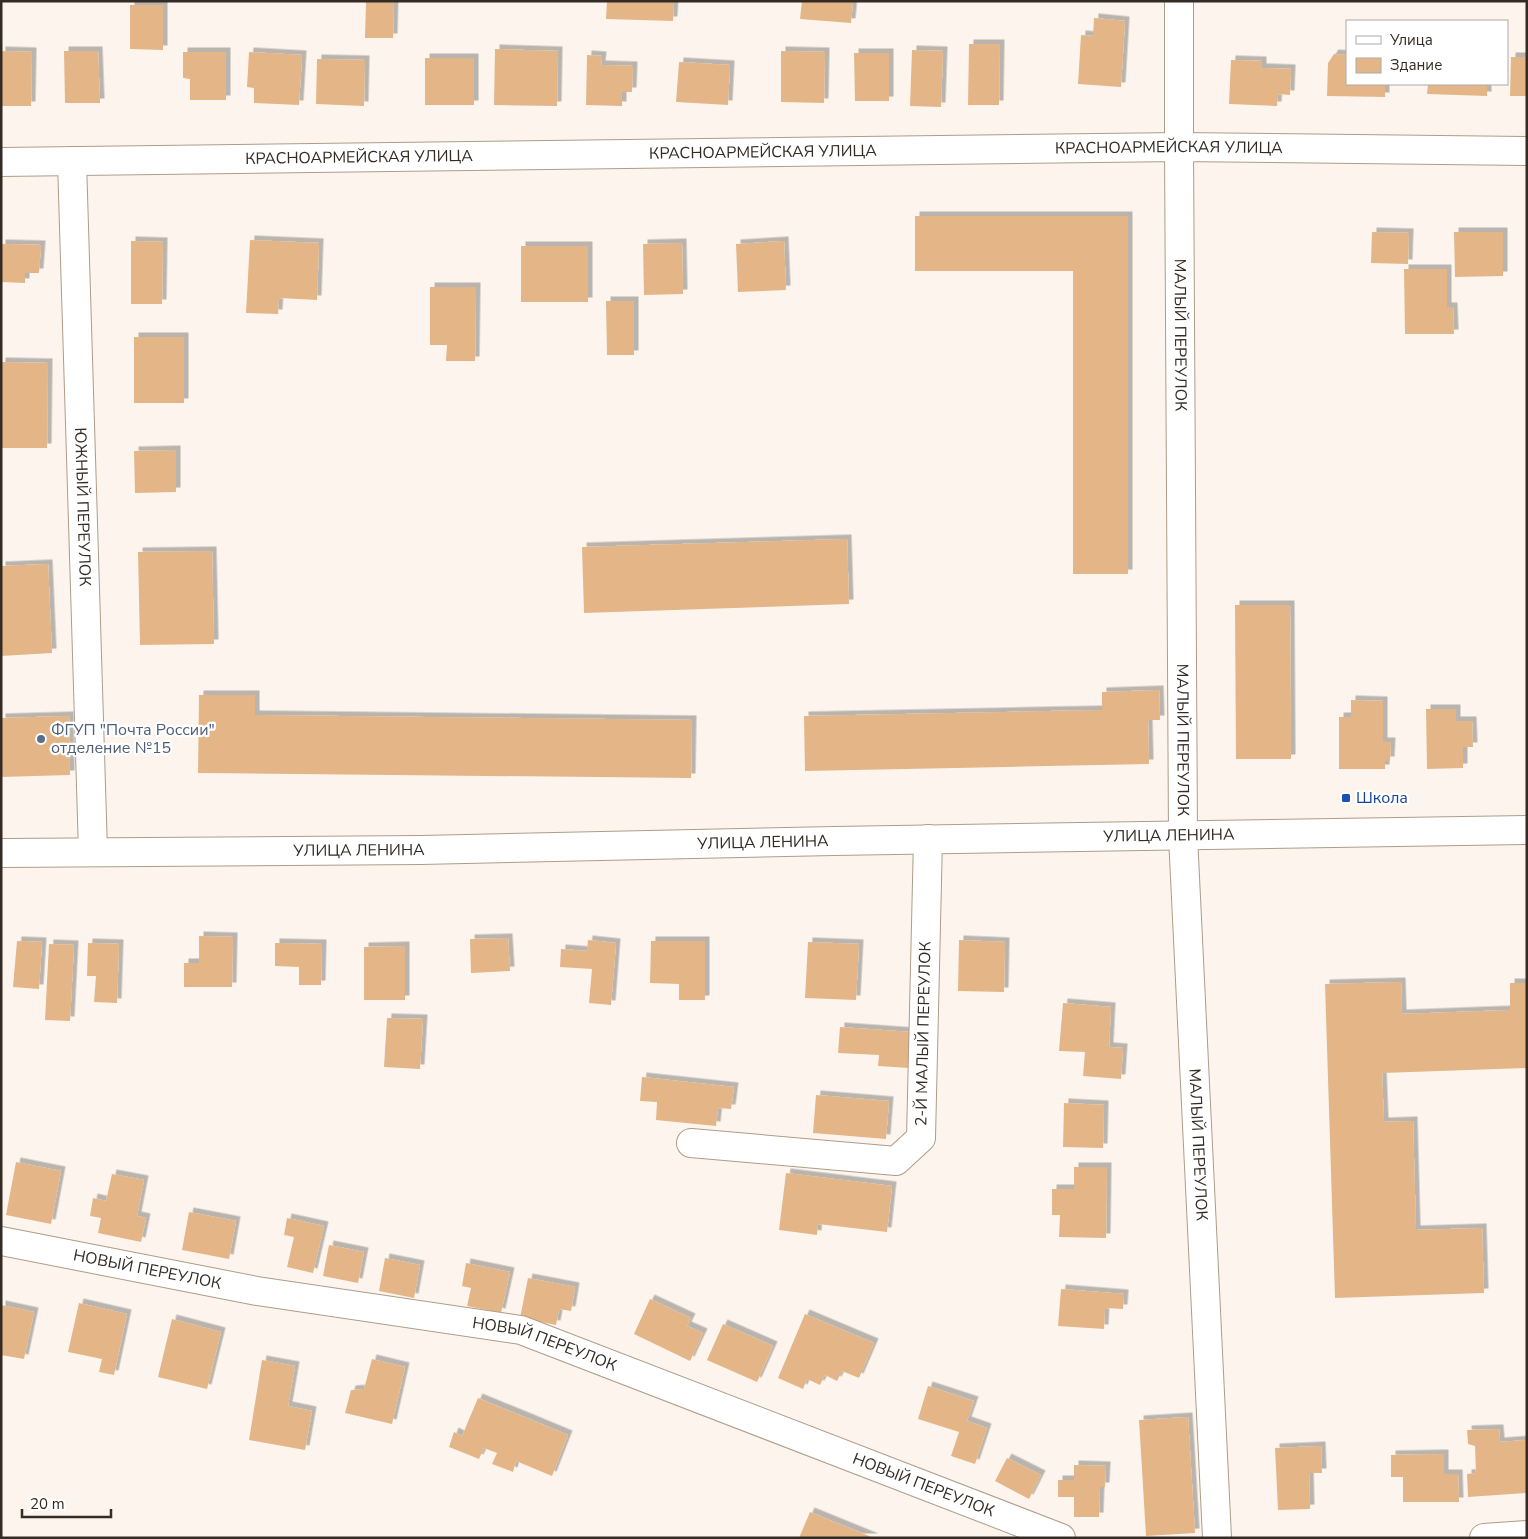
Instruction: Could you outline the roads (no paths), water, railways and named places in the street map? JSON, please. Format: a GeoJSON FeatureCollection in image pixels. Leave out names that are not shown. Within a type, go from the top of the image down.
{"type":"FeatureCollection","features":[{"type":"Feature","properties":{"kind":"street","name":"МАЛЫЙ ПЕРЕУЛОК"},"geometry":{"type":"LineString","coordinates":[[1179,1],[1183,836],[1217,1538]]}},
{"type":"Feature","properties":{"kind":"street","name":"КРАСНОАРМЕЙСКАЯ УЛИЦА"},"geometry":{"type":"LineString","coordinates":[[1,162],[1179,147],[1527,151]]}},
{"type":"Feature","properties":{"kind":"street","name":"ЮЖНЫЙ ПЕРЕУЛОК"},"geometry":{"type":"LineString","coordinates":[[72,161],[93,852]]}},
{"type":"Feature","properties":{"kind":"street","name":"УЛИЦА ЛЕНИНА"},"geometry":{"type":"LineString","coordinates":[[1,853],[421,850],[928,839],[1527,830]]}},
{"type":"Feature","properties":{"kind":"street","name":"2-Й МАЛЫЙ ПЕРЕУЛОК"},"geometry":{"type":"LineString","coordinates":[[691,1143],[896,1161],[921,1138],[928,839]]}},
{"type":"Feature","properties":{"kind":"street","name":"НОВЫЙ ПЕРЕУЛОК"},"geometry":{"type":"LineString","coordinates":[[1,1241],[258,1291],[520,1330],[1062,1538]]}},
{"type":"Feature","properties":{"kind":"street"},"geometry":{"type":"LineString","coordinates":[[1484,1538],[1527,1535]]}},
{"type":"Feature","properties":{"kind":"place","name":"ФГУП \"Почта России\" отделение №15"},"geometry":{"type":"Point","coordinates":[41,739]}},
{"type":"Feature","properties":{"kind":"place","name":"Школа"},"geometry":{"type":"Point","coordinates":[1346,798]}}]}
